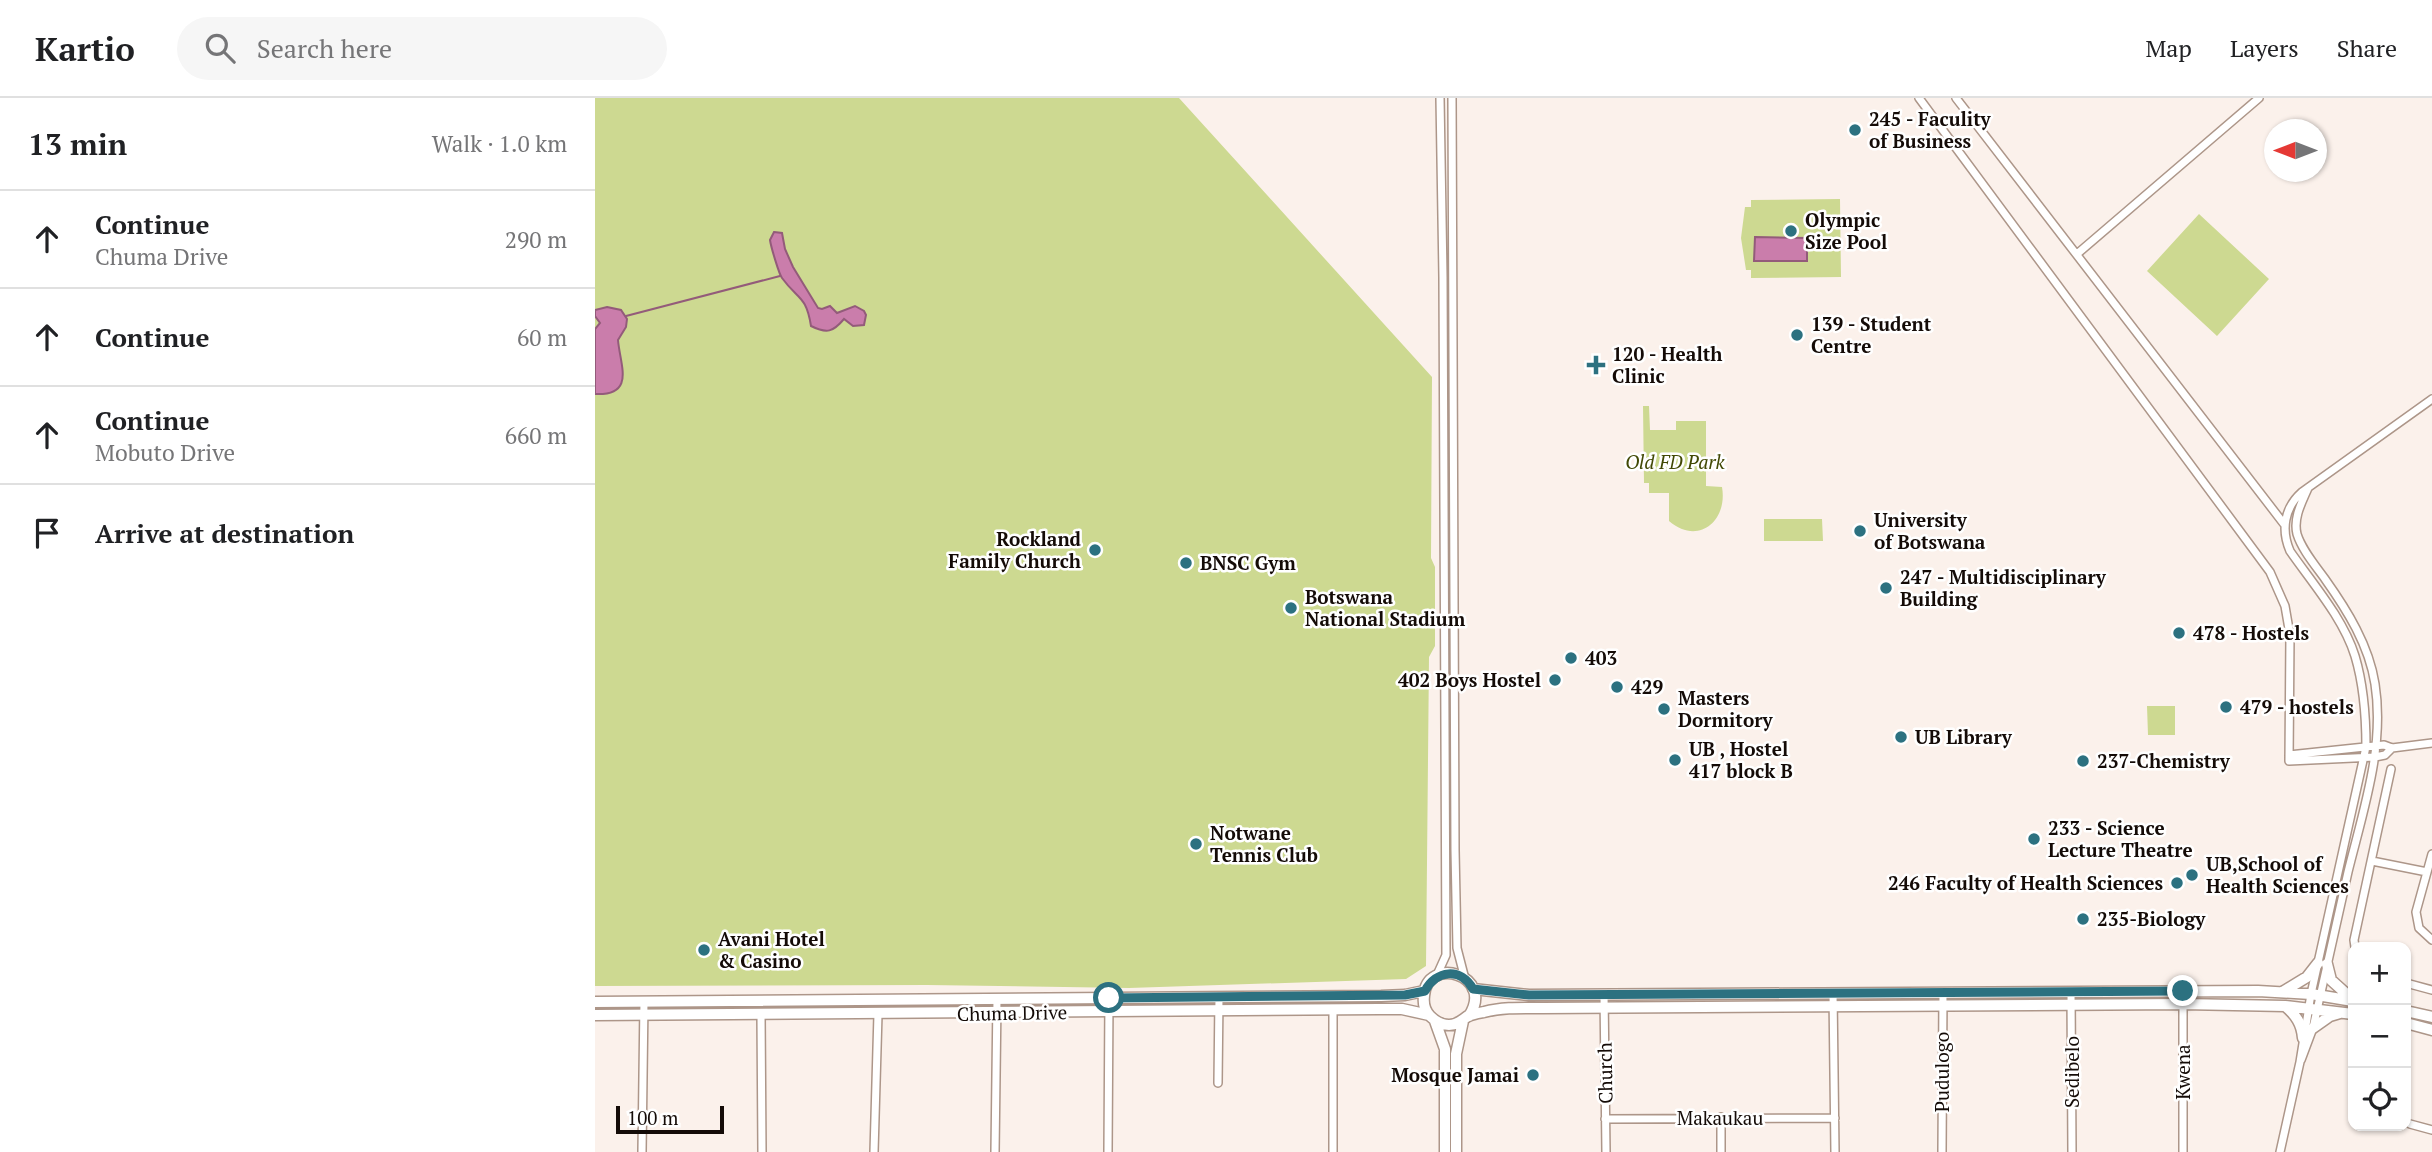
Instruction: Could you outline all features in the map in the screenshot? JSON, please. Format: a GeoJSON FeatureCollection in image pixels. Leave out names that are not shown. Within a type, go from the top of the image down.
{"type":"FeatureCollection","features":[{"type":"Feature","properties":{"kind":"main road"},"geometry":{"type":"LineString","coordinates":[[2280,992],[2307,977],[2322,964],[2330,980],[2348,996]]}},
{"type":"Feature","properties":{"kind":"main road"},"geometry":{"type":"LineString","coordinates":[[1445,1152],[1445,1049],[1425,1008],[1425,991],[1429,982],[1437,976],[1451,973],[1465,979],[1473,989],[1475,1003],[1466,1018],[1456,1054],[1456,1152]]}},
{"type":"Feature","properties":{"kind":"main road"},"geometry":{"type":"LineString","coordinates":[[1473,989],[1529,995],[2280,992],[2348,999]]}},
{"type":"Feature","properties":{"kind":"main road","name":"Chuma Drive"},"geometry":{"type":"LineString","coordinates":[[595,1002],[1381,996],[1425,991]]}},
{"type":"Feature","properties":{"kind":"main road"},"geometry":{"type":"LineString","coordinates":[[1963,992],[1963,1004]]}},
{"type":"Feature","properties":{"kind":"main road"},"geometry":{"type":"LineString","coordinates":[[1432,1018],[1449,1025],[1500,1009],[1942,1004],[2285,1006],[2348,1013]]}},
{"type":"Feature","properties":{"kind":"main road"},"geometry":{"type":"LineString","coordinates":[[2285,1006],[2298,1020],[2302,1028],[2302,1038]]}},
{"type":"Feature","properties":{"kind":"main road","name":"Chuma Drive"},"geometry":{"type":"LineString","coordinates":[[595,1016],[1402,1009],[1432,1018]]}},
{"type":"Feature","properties":{"kind":"main road"},"geometry":{"type":"LineString","coordinates":[[2411,1012],[2432,1017]]}},
{"type":"Feature","properties":{"kind":"main road"},"geometry":{"type":"LineString","coordinates":[[2313,1028],[2330,1016],[2348,1013]]}},
{"type":"Feature","properties":{"kind":"main road"},"geometry":{"type":"LineString","coordinates":[[2411,1024],[2432,1030]]}},
{"type":"Feature","properties":{"kind":"street"},"geometry":{"type":"LineString","coordinates":[[1437,976],[1446,955],[1440,98]]}},
{"type":"Feature","properties":{"kind":"street"},"geometry":{"type":"LineString","coordinates":[[1452,98],[1455,864],[1457,948],[1465,979]]}},
{"type":"Feature","properties":{"kind":"street"},"geometry":{"type":"LineString","coordinates":[[1919,98],[2270,572],[2285,606],[2290,635],[2289,758]]}},
{"type":"Feature","properties":{"kind":"street"},"geometry":{"type":"LineString","coordinates":[[1955,98],[2284,524]]}},
{"type":"Feature","properties":{"kind":"street"},"geometry":{"type":"LineString","coordinates":[[2077,254],[2259,98]]}},
{"type":"Feature","properties":{"kind":"street"},"geometry":{"type":"LineString","coordinates":[[1440,143],[1452,143]]}},
{"type":"Feature","properties":{"kind":"street"},"geometry":{"type":"LineString","coordinates":[[1443,277],[1454,277]]}},
{"type":"Feature","properties":{"kind":"street"},"geometry":{"type":"LineString","coordinates":[[2300,1062],[2313,1028],[2315,995],[2365,758],[2365,707],[2354,654],[2338,620],[2290,551],[2285,540],[2284,524],[2288,510],[2297,496],[2432,399]]}},
{"type":"Feature","properties":{"kind":"street"},"geometry":{"type":"LineString","coordinates":[[2309,487],[2299,510],[2297,534],[2306,552],[2345,608],[2364,646],[2375,682],[2378,721],[2375,757],[2322,964]]}},
{"type":"Feature","properties":{"kind":"street"},"geometry":{"type":"LineString","coordinates":[[2289,758],[2385,745],[2392,748],[2432,743]]}},
{"type":"Feature","properties":{"kind":"street"},"geometry":{"type":"LineString","coordinates":[[2289,758],[2365,758],[2385,755],[2392,748]]}},
{"type":"Feature","properties":{"kind":"street"},"geometry":{"type":"LineString","coordinates":[[2354,942],[2392,769]]}},
{"type":"Feature","properties":{"kind":"street"},"geometry":{"type":"LineString","coordinates":[[2432,854],[2416,912],[2419,928],[2432,940]]}},
{"type":"Feature","properties":{"kind":"street"},"geometry":{"type":"LineString","coordinates":[[2372,861],[2427,872]]}},
{"type":"Feature","properties":{"kind":"street"},"geometry":{"type":"LineString","coordinates":[[2411,984],[2432,990]]}},
{"type":"Feature","properties":{"kind":"street","name":"Kwena"},"geometry":{"type":"LineString","coordinates":[[2183,991],[2183,1152]]}},
{"type":"Feature","properties":{"kind":"street","name":"Sedibelo"},"geometry":{"type":"LineString","coordinates":[[2071,992],[2072,1152]]}},
{"type":"Feature","properties":{"kind":"street"},"geometry":{"type":"LineString","coordinates":[[1833,993],[1835,1152]]}},
{"type":"Feature","properties":{"kind":"street","name":"Pudulogo"},"geometry":{"type":"LineString","coordinates":[[1943,993],[1943,1152]]}},
{"type":"Feature","properties":{"kind":"street","name":"Church"},"geometry":{"type":"LineString","coordinates":[[1604,994],[1606,1152]]}},
{"type":"Feature","properties":{"kind":"street"},"geometry":{"type":"LineString","coordinates":[[1218,1083],[1219,997]]}},
{"type":"Feature","properties":{"kind":"street"},"geometry":{"type":"LineString","coordinates":[[1108,1152],[1109,998]]}},
{"type":"Feature","properties":{"kind":"street"},"geometry":{"type":"LineString","coordinates":[[995,1152],[997,999]]}},
{"type":"Feature","properties":{"kind":"street"},"geometry":{"type":"LineString","coordinates":[[642,1152],[644,1001]]}},
{"type":"Feature","properties":{"kind":"street"},"geometry":{"type":"LineString","coordinates":[[2280,1152],[2300,1062],[2302,1038],[2313,1008]]}},
{"type":"Feature","properties":{"kind":"street"},"geometry":{"type":"LineString","coordinates":[[1333,1010],[1333,1152]]}},
{"type":"Feature","properties":{"kind":"street"},"geometry":{"type":"LineString","coordinates":[[761,1014],[762,1152]]}},
{"type":"Feature","properties":{"kind":"street"},"geometry":{"type":"LineString","coordinates":[[874,1152],[879,1014]]}},
{"type":"Feature","properties":{"kind":"street"},"geometry":{"type":"LineString","coordinates":[[1721,1118],[1721,1152]]}},
{"type":"Feature","properties":{"kind":"street","name":"Makaukau"},"geometry":{"type":"LineString","coordinates":[[1605,1119],[1835,1118]]}},
{"type":"Feature","properties":{"kind":"street"},"geometry":{"type":"LineString","coordinates":[[2411,1125],[2432,1130]]}},
{"type":"Feature","properties":{"kind":"green space"},"geometry":{"type":"Polygon","coordinates":[[[595,98],[1179,98],[1432,377],[1431,558],[1435,567],[1435,646],[1429,657],[1426,966],[1406,979],[1129,988],[927,985],[595,986],[595,98]]]}},
{"type":"Feature","properties":{"kind":"green space","name":"Olympic Size Pool"},"geometry":{"type":"Polygon","coordinates":[[[1840,199],[1841,277],[1751,278],[1751,270],[1746,270],[1741,238],[1745,207],[1751,207],[1751,200],[1840,199]]]}},
{"type":"Feature","properties":{"kind":"green space"},"geometry":{"type":"Polygon","coordinates":[[[2199,214],[2269,279],[2217,336],[2147,271],[2199,214]]]}},
{"type":"Feature","properties":{"kind":"green space","name":"Old FD Park"},"geometry":{"type":"Polygon","coordinates":[[[1643,406],[1649,406],[1650,430],[1676,430],[1676,421],[1706,421],[1706,486],[1722,487],[1723,499],[1716,519],[1709,526],[1690,531],[1680,528],[1669,521],[1669,493],[1649,493],[1649,483],[1644,483],[1643,406]]]}},
{"type":"Feature","properties":{"kind":"green space"},"geometry":{"type":"Polygon","coordinates":[[[1764,519],[1822,519],[1823,541],[1764,541],[1764,519]]]}},
{"type":"Feature","properties":{"kind":"green space"},"geometry":{"type":"Polygon","coordinates":[[[2147,706],[2175,706],[2175,735],[2148,735],[2147,706]]]}},
{"type":"Feature","properties":{"kind":"shaded area"},"geometry":{"type":"Polygon","coordinates":[[[774,232],[782,233],[793,267],[818,308],[830,306],[837,313],[855,306],[866,315],[864,325],[853,326],[844,319],[829,330],[811,326],[804,303],[779,271],[770,240],[774,232]]]}},
{"type":"Feature","properties":{"kind":"shaded area"},"geometry":{"type":"Polygon","coordinates":[[[1755,237],[1807,238],[1807,261],[1754,261],[1755,237]]]}},
{"type":"Feature","properties":{"kind":"shaded area"},"geometry":{"type":"Polygon","coordinates":[[[607,307],[621,310],[627,319],[626,327],[618,340],[623,377],[616,390],[595,394],[595,329],[600,323],[595,316],[595,310],[607,307]]]}},
{"type":"Feature","properties":{"kind":"waterway"},"geometry":{"type":"LineString","coordinates":[[626,316],[780,276]]}},
{"type":"Feature","properties":{"kind":"place","name":"245 - Faculity of Business"},"geometry":{"type":"Point","coordinates":[1855,130]}},
{"type":"Feature","properties":{"kind":"place","name":"Olympic Size Pool"},"geometry":{"type":"Point","coordinates":[1791,231]}},
{"type":"Feature","properties":{"kind":"place","name":"139 - Student Centre"},"geometry":{"type":"Point","coordinates":[1797,335]}},
{"type":"Feature","properties":{"kind":"place","name":"120 - Health Clinic"},"geometry":{"type":"Point","coordinates":[1596,365]}},
{"type":"Feature","properties":{"kind":"place","name":"University of Botswana"},"geometry":{"type":"Point","coordinates":[1860,531]}},
{"type":"Feature","properties":{"kind":"place","name":"Rockland Family Church"},"geometry":{"type":"Point","coordinates":[1095,550]}},
{"type":"Feature","properties":{"kind":"place","name":"BNSC Gym"},"geometry":{"type":"Point","coordinates":[1186,563]}},
{"type":"Feature","properties":{"kind":"place","name":"247 - Multidisciplinary Building"},"geometry":{"type":"Point","coordinates":[1886,588]}},
{"type":"Feature","properties":{"kind":"place","name":"Botswana National Stadium"},"geometry":{"type":"Point","coordinates":[1291,608]}},
{"type":"Feature","properties":{"kind":"place","name":"478 - Hostels"},"geometry":{"type":"Point","coordinates":[2179,633]}},
{"type":"Feature","properties":{"kind":"place","name":"403"},"geometry":{"type":"Point","coordinates":[1571,658]}},
{"type":"Feature","properties":{"kind":"place","name":"402 Boys Hostel"},"geometry":{"type":"Point","coordinates":[1555,680]}},
{"type":"Feature","properties":{"kind":"place","name":"429"},"geometry":{"type":"Point","coordinates":[1617,687]}},
{"type":"Feature","properties":{"kind":"place","name":"479 - hostels"},"geometry":{"type":"Point","coordinates":[2226,707]}},
{"type":"Feature","properties":{"kind":"place","name":"Masters Dormitory"},"geometry":{"type":"Point","coordinates":[1664,709]}},
{"type":"Feature","properties":{"kind":"place","name":"UB Library"},"geometry":{"type":"Point","coordinates":[1901,737]}},
{"type":"Feature","properties":{"kind":"place","name":"UB , Hostel 417 block B"},"geometry":{"type":"Point","coordinates":[1675,760]}},
{"type":"Feature","properties":{"kind":"place","name":"237-Chemistry"},"geometry":{"type":"Point","coordinates":[2083,761]}},
{"type":"Feature","properties":{"kind":"place","name":"233 - Science Lecture Theatre"},"geometry":{"type":"Point","coordinates":[2034,839]}},
{"type":"Feature","properties":{"kind":"place","name":"Notwane Tennis Club"},"geometry":{"type":"Point","coordinates":[1196,844]}},
{"type":"Feature","properties":{"kind":"place","name":"UB,School of Health Sciences"},"geometry":{"type":"Point","coordinates":[2192,875]}},
{"type":"Feature","properties":{"kind":"place","name":"246 Faculty of Health Sciences"},"geometry":{"type":"Point","coordinates":[2177,883]}},
{"type":"Feature","properties":{"kind":"place","name":"235-Biology"},"geometry":{"type":"Point","coordinates":[2083,919]}},
{"type":"Feature","properties":{"kind":"place","name":"Avani Hotel & Casino"},"geometry":{"type":"Point","coordinates":[704,950]}},
{"type":"Feature","properties":{"kind":"place","name":"Mosque Jamai"},"geometry":{"type":"Point","coordinates":[1533,1075]}},
{"type":"Feature","properties":{"kind":"route"},"geometry":{"type":"LineString","coordinates":[[1109,998],[1405,995],[1425,991],[1429,982],[1444,973],[1459,975],[1470,983],[1473,989],[1529,995],[2183,991]]}}]}
